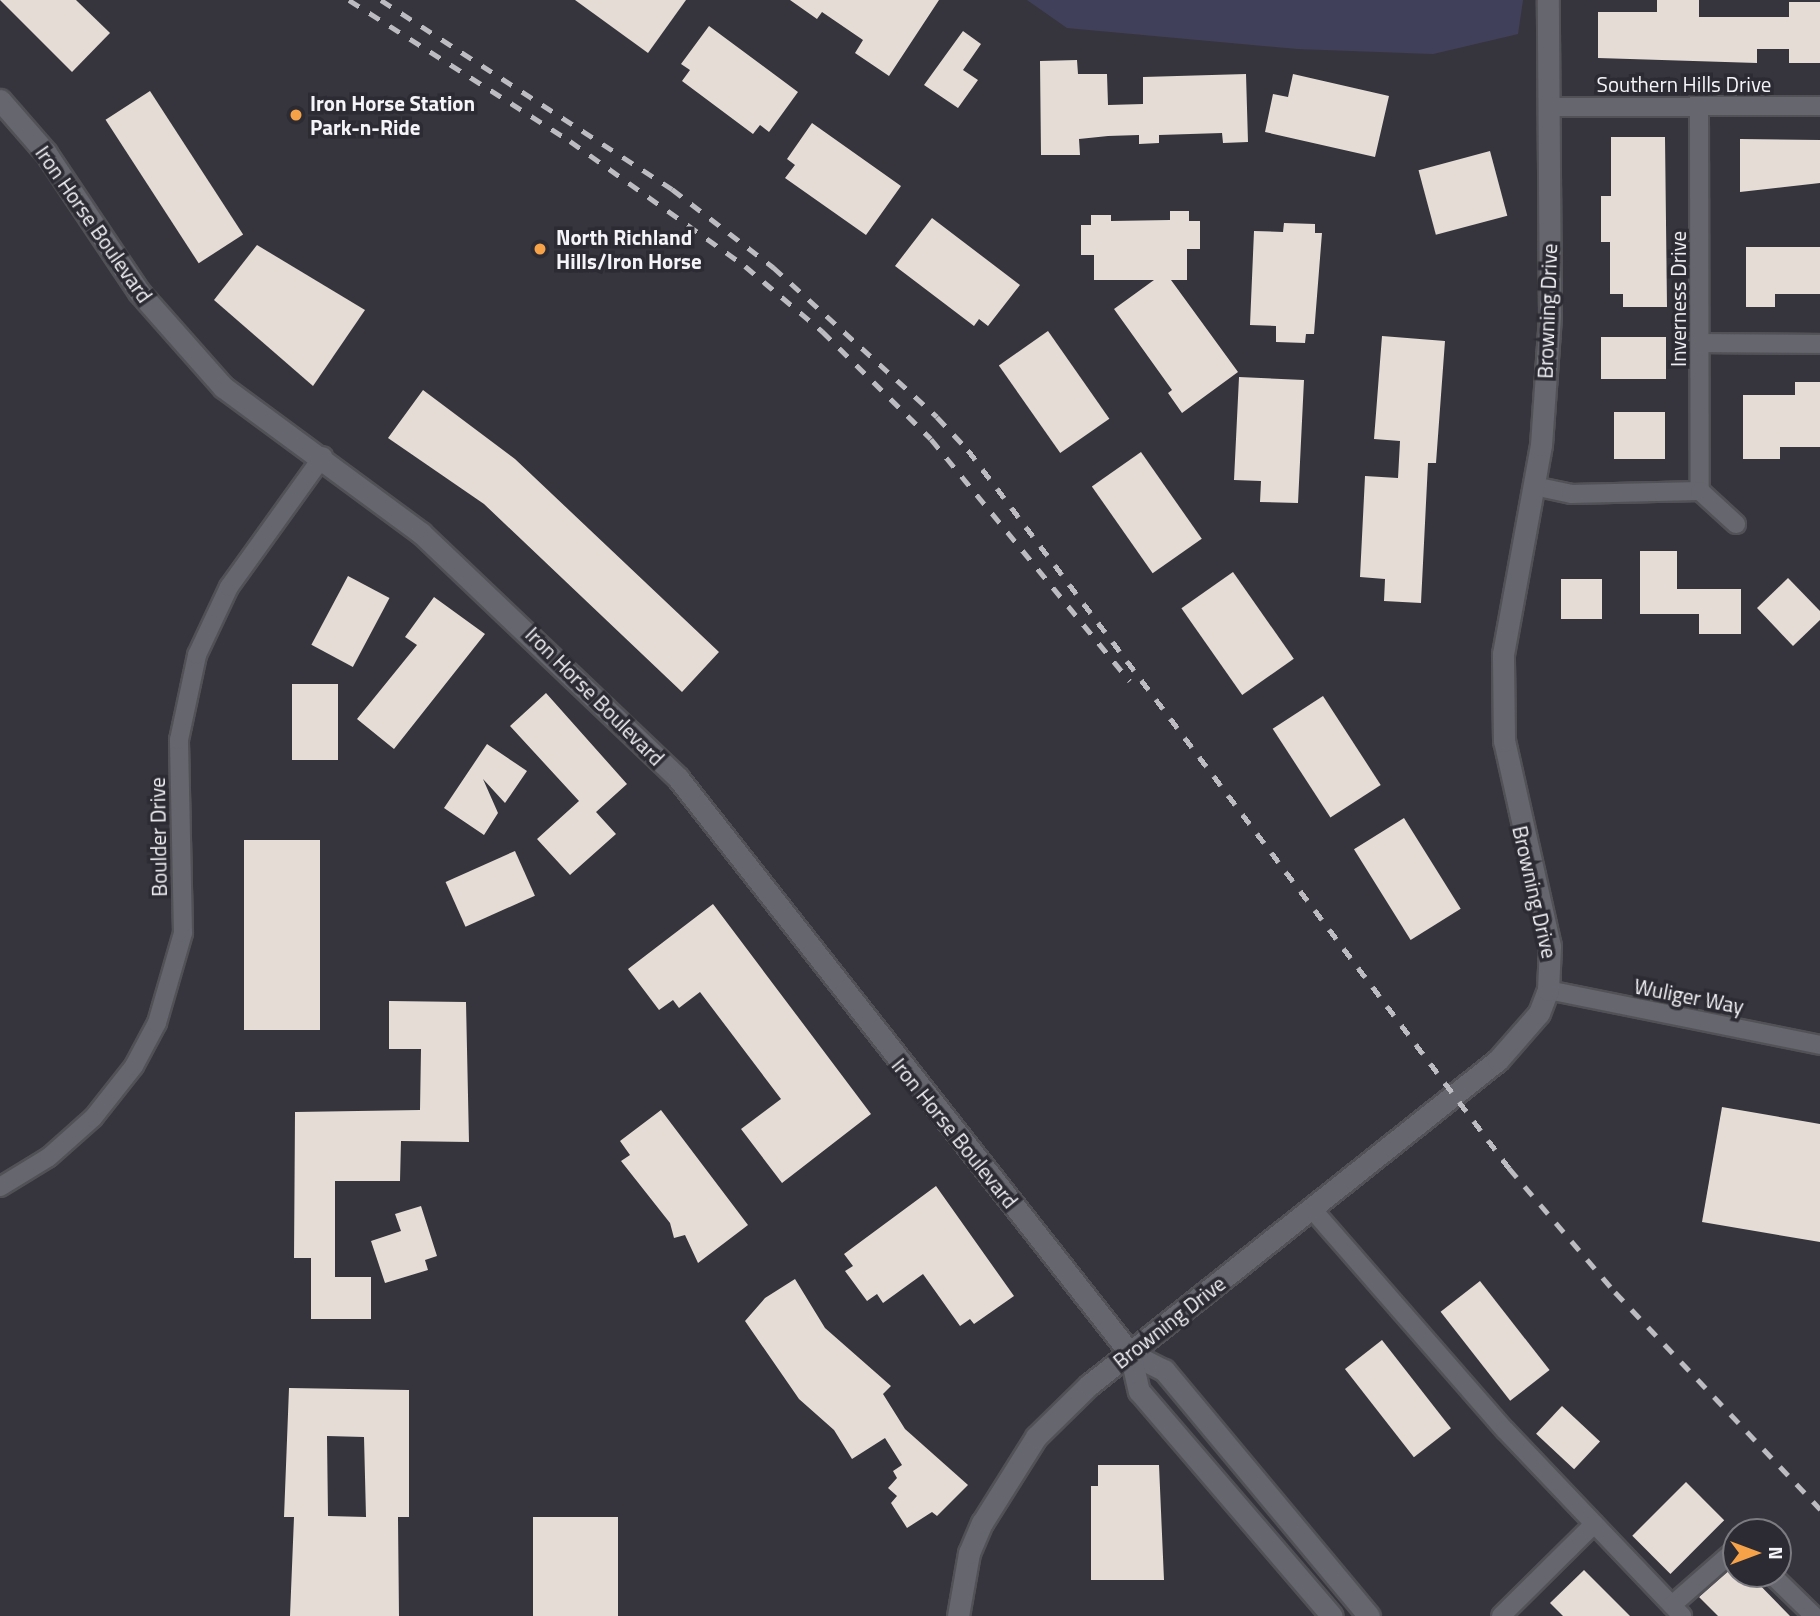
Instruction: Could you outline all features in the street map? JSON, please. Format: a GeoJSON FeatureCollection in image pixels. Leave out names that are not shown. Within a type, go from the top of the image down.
{"type":"FeatureCollection","features":[{"type":"Feature","properties":{"kind":"street","name":"Browning Drive"},"geometry":{"type":"LineString","coordinates":[[958,1616],[970,1553],[1016,1465],[1089,1385],[1498,1060],[1539,1013],[1548,990],[1550,946],[1504,741],[1503,654],[1534,486],[1550,315],[1548,0]]}},
{"type":"Feature","properties":{"kind":"street","name":"Iron Horse Boulevard"},"geometry":{"type":"LineString","coordinates":[[0,100],[46,153],[139,292],[223,387],[323,456],[484,587],[678,778],[1130,1353],[1139,1391],[1332,1616]]}},
{"type":"Feature","properties":{"kind":"street","name":"Inverness Drive"},"geometry":{"type":"LineString","coordinates":[[1699,106],[1702,343],[1700,491]]}},
{"type":"Feature","properties":{"kind":"street","name":"Southern Hills Drive"},"geometry":{"type":"LineString","coordinates":[[1548,107],[1820,106]]}},
{"type":"Feature","properties":{"kind":"street"},"geometry":{"type":"LineString","coordinates":[[1702,343],[1820,344]]}},
{"type":"Feature","properties":{"kind":"street","name":"Boulder Drive"},"geometry":{"type":"LineString","coordinates":[[0,1187],[49,1157],[93,1118],[134,1066],[157,1023],[183,933],[179,740],[197,655],[229,587],[323,456]]}},
{"type":"Feature","properties":{"kind":"street"},"geometry":{"type":"LineString","coordinates":[[1534,486],[1571,494],[1700,491],[1736,524]]}},
{"type":"Feature","properties":{"kind":"street","name":"Wuliger Way"},"geometry":{"type":"LineString","coordinates":[[1548,990],[1820,1045]]}},
{"type":"Feature","properties":{"kind":"street"},"geometry":{"type":"LineString","coordinates":[[1312,1209],[1594,1524],[1677,1611],[1722,1564]]}},
{"type":"Feature","properties":{"kind":"street","name":"Iron Horse Boulevard"},"geometry":{"type":"LineString","coordinates":[[1130,1353],[1164,1370],[1369,1616]]}},
{"type":"Feature","properties":{"kind":"street"},"geometry":{"type":"LineString","coordinates":[[1501,1616],[1594,1524]]}},
{"type":"Feature","properties":{"kind":"street"},"geometry":{"type":"LineString","coordinates":[[1785,1588],[1814,1616]]}},
{"type":"Feature","properties":{"kind":"shaded area"},"geometry":{"type":"Polygon","coordinates":[[[1027,0],[1523,0],[1518,34],[1433,54],[1298,49],[1067,28],[1027,0]]]}},
{"type":"Feature","properties":{"kind":"building"},"geometry":{"type":"Polygon","coordinates":[[[0,0],[76,0],[110,33],[72,72],[0,0]]]}},
{"type":"Feature","properties":{"kind":"building"},"geometry":{"type":"Polygon","coordinates":[[[575,0],[686,0],[648,53],[575,0]]]}},
{"type":"Feature","properties":{"kind":"building"},"geometry":{"type":"Polygon","coordinates":[[[790,0],[939,0],[889,76],[855,53],[863,40],[822,12],[817,19],[790,0]]]}},
{"type":"Feature","properties":{"kind":"building"},"geometry":{"type":"Polygon","coordinates":[[[1657,0],[1699,0],[1699,17],[1789,17],[1789,2],[1820,2],[1820,63],[1789,63],[1789,49],[1757,49],[1757,63],[1598,58],[1598,12],[1657,12],[1657,0]]]}},
{"type":"Feature","properties":{"kind":"building"},"geometry":{"type":"Polygon","coordinates":[[[709,26],[798,92],[769,132],[760,125],[753,134],[682,81],[690,70],[681,64],[709,26]]]}},
{"type":"Feature","properties":{"kind":"building"},"geometry":{"type":"Polygon","coordinates":[[[963,31],[981,44],[963,70],[978,80],[958,108],[924,85],[963,31]]]}},
{"type":"Feature","properties":{"kind":"building"},"geometry":{"type":"Polygon","coordinates":[[[1077,60],[1078,74],[1107,74],[1108,105],[1143,104],[1143,77],[1246,74],[1248,142],[1223,143],[1222,133],[1159,135],[1159,143],[1139,144],[1139,135],[1108,136],[1079,139],[1080,155],[1041,155],[1040,61],[1077,60]]]}},
{"type":"Feature","properties":{"kind":"building"},"geometry":{"type":"Polygon","coordinates":[[[1293,74],[1389,96],[1375,157],[1265,132],[1273,94],[1288,97],[1293,74]]]}},
{"type":"Feature","properties":{"kind":"building"},"geometry":{"type":"Polygon","coordinates":[[[150,91],[243,234],[199,263],[106,120],[150,91]]]}},
{"type":"Feature","properties":{"kind":"building"},"geometry":{"type":"Polygon","coordinates":[[[812,123],[901,186],[866,235],[785,178],[795,165],[787,159],[812,123]]]}},
{"type":"Feature","properties":{"kind":"building"},"geometry":{"type":"Polygon","coordinates":[[[1611,137],[1665,137],[1667,307],[1623,307],[1623,294],[1610,294],[1610,242],[1601,242],[1601,196],[1611,196],[1611,137]]]}},
{"type":"Feature","properties":{"kind":"building"},"geometry":{"type":"Polygon","coordinates":[[[1740,139],[1820,140],[1820,183],[1740,192],[1740,139]]]}},
{"type":"Feature","properties":{"kind":"building"},"geometry":{"type":"Polygon","coordinates":[[[1490,151],[1507,216],[1436,235],[1419,170],[1490,151]]]}},
{"type":"Feature","properties":{"kind":"building"},"geometry":{"type":"Polygon","coordinates":[[[1170,211],[1189,211],[1189,221],[1200,221],[1200,249],[1187,249],[1187,280],[1171,280],[1238,372],[1182,413],[1168,393],[1172,390],[1114,309],[1154,280],[1094,280],[1094,255],[1081,255],[1081,225],[1091,225],[1091,215],[1111,215],[1111,221],[1170,220],[1170,211]]]}},
{"type":"Feature","properties":{"kind":"building"},"geometry":{"type":"Polygon","coordinates":[[[932,218],[1020,285],[988,326],[979,319],[974,326],[895,266],[932,218]]]}},
{"type":"Feature","properties":{"kind":"building"},"geometry":{"type":"Polygon","coordinates":[[[1284,223],[1315,224],[1315,233],[1322,233],[1314,334],[1306,334],[1305,343],[1276,342],[1276,326],[1250,325],[1254,231],[1283,232],[1284,223]]]}},
{"type":"Feature","properties":{"kind":"building"},"geometry":{"type":"Polygon","coordinates":[[[257,245],[365,310],[313,386],[214,300],[257,245]]]}},
{"type":"Feature","properties":{"kind":"building"},"geometry":{"type":"Polygon","coordinates":[[[1746,247],[1820,247],[1820,294],[1775,294],[1775,307],[1746,307],[1746,247]]]}},
{"type":"Feature","properties":{"kind":"building"},"geometry":{"type":"Polygon","coordinates":[[[1048,331],[1109,419],[1060,453],[999,365],[1048,331]]]}},
{"type":"Feature","properties":{"kind":"building"},"geometry":{"type":"Polygon","coordinates":[[[1382,336],[1445,341],[1436,463],[1428,463],[1421,603],[1384,601],[1385,579],[1360,577],[1365,476],[1398,478],[1400,441],[1374,439],[1382,336]]]}},
{"type":"Feature","properties":{"kind":"building"},"geometry":{"type":"Polygon","coordinates":[[[1601,337],[1666,337],[1666,379],[1601,379],[1601,337]]]}},
{"type":"Feature","properties":{"kind":"building"},"geometry":{"type":"Polygon","coordinates":[[[1239,377],[1304,380],[1298,503],[1260,502],[1261,481],[1234,480],[1239,377]]]}},
{"type":"Feature","properties":{"kind":"building"},"geometry":{"type":"Polygon","coordinates":[[[1795,382],[1820,382],[1820,447],[1780,447],[1780,459],[1743,459],[1743,395],[1795,395],[1795,382]]]}},
{"type":"Feature","properties":{"kind":"building"},"geometry":{"type":"Polygon","coordinates":[[[423,390],[515,459],[719,652],[682,692],[484,504],[388,438],[423,390]]]}},
{"type":"Feature","properties":{"kind":"building"},"geometry":{"type":"Polygon","coordinates":[[[1614,412],[1665,412],[1665,459],[1614,459],[1614,412]]]}},
{"type":"Feature","properties":{"kind":"building"},"geometry":{"type":"Polygon","coordinates":[[[1141,452],[1202,539],[1153,573],[1092,486],[1141,452]]]}},
{"type":"Feature","properties":{"kind":"building"},"geometry":{"type":"Polygon","coordinates":[[[1640,551],[1677,551],[1677,589],[1741,589],[1741,634],[1699,634],[1699,614],[1640,614],[1640,551]]]}},
{"type":"Feature","properties":{"kind":"building"},"geometry":{"type":"Polygon","coordinates":[[[1233,572],[1294,659],[1242,695],[1181,608],[1233,572]]]}},
{"type":"Feature","properties":{"kind":"building"},"geometry":{"type":"Polygon","coordinates":[[[348,576],[389,598],[353,667],[311,645],[348,576]]]}},
{"type":"Feature","properties":{"kind":"building"},"geometry":{"type":"Polygon","coordinates":[[[1788,578],[1820,611],[1820,620],[1793,646],[1757,608],[1788,578]]]}},
{"type":"Feature","properties":{"kind":"building"},"geometry":{"type":"Polygon","coordinates":[[[1561,579],[1602,579],[1602,619],[1561,619],[1561,579]]]}},
{"type":"Feature","properties":{"kind":"building"},"geometry":{"type":"Polygon","coordinates":[[[434,597],[485,634],[394,749],[357,719],[417,645],[405,637],[434,597]]]}},
{"type":"Feature","properties":{"kind":"building"},"geometry":{"type":"Polygon","coordinates":[[[292,684],[338,684],[338,760],[292,760],[292,684]]]}},
{"type":"Feature","properties":{"kind":"building"},"geometry":{"type":"Polygon","coordinates":[[[546,693],[627,784],[596,812],[616,834],[570,875],[537,839],[579,801],[510,726],[546,693]]]}},
{"type":"Feature","properties":{"kind":"building"},"geometry":{"type":"Polygon","coordinates":[[[1323,696],[1381,785],[1330,818],[1273,729],[1323,696]]]}},
{"type":"Feature","properties":{"kind":"building"},"geometry":{"type":"Polygon","coordinates":[[[487,744],[527,771],[505,803],[483,779],[498,813],[484,835],[444,808],[487,744]]]}},
{"type":"Feature","properties":{"kind":"building"},"geometry":{"type":"Polygon","coordinates":[[[1404,818],[1461,909],[1411,940],[1354,849],[1404,818]]]}},
{"type":"Feature","properties":{"kind":"building"},"geometry":{"type":"Polygon","coordinates":[[[244,840],[320,840],[320,1030],[244,1030],[244,840]]]}},
{"type":"Feature","properties":{"kind":"building"},"geometry":{"type":"Polygon","coordinates":[[[515,851],[535,896],[466,927],[446,882],[515,851]]]}},
{"type":"Feature","properties":{"kind":"building"},"geometry":{"type":"Polygon","coordinates":[[[713,904],[871,1114],[782,1183],[741,1129],[781,1099],[700,992],[679,1008],[673,1000],[659,1010],[628,969],[713,904]]]}},
{"type":"Feature","properties":{"kind":"building"},"geometry":{"type":"Polygon","coordinates":[[[389,1001],[466,1002],[469,1142],[401,1141],[400,1181],[335,1181],[335,1277],[371,1277],[371,1319],[311,1319],[311,1258],[294,1258],[295,1112],[420,1110],[421,1049],[389,1049],[389,1001]]]}},
{"type":"Feature","properties":{"kind":"building"},"geometry":{"type":"Polygon","coordinates":[[[1722,1107],[1820,1124],[1820,1242],[1702,1222],[1722,1107]]]}},
{"type":"Feature","properties":{"kind":"building"},"geometry":{"type":"Polygon","coordinates":[[[661,1110],[748,1225],[698,1263],[685,1235],[674,1238],[670,1223],[621,1161],[630,1155],[620,1141],[661,1110]]]}},
{"type":"Feature","properties":{"kind":"building"},"geometry":{"type":"Polygon","coordinates":[[[936,1186],[1014,1296],[974,1324],[970,1319],[960,1326],[923,1274],[883,1303],[877,1294],[867,1301],[845,1271],[853,1266],[844,1254],[936,1186]]]}},
{"type":"Feature","properties":{"kind":"building"},"geometry":{"type":"Polygon","coordinates":[[[421,1206],[437,1256],[425,1260],[428,1270],[385,1283],[371,1241],[401,1231],[395,1214],[421,1206]]]}},
{"type":"Feature","properties":{"kind":"building"},"geometry":{"type":"Polygon","coordinates":[[[795,1279],[825,1328],[891,1386],[883,1394],[905,1429],[968,1485],[937,1516],[932,1512],[907,1528],[891,1503],[897,1496],[888,1488],[897,1478],[893,1471],[902,1465],[885,1438],[852,1459],[834,1430],[799,1399],[745,1321],[765,1298],[795,1279]]]}},
{"type":"Feature","properties":{"kind":"building"},"geometry":{"type":"Polygon","coordinates":[[[1480,1281],[1550,1370],[1510,1401],[1441,1312],[1480,1281]]]}},
{"type":"Feature","properties":{"kind":"building"},"geometry":{"type":"Polygon","coordinates":[[[1382,1340],[1451,1428],[1414,1457],[1345,1369],[1382,1340]]]}},
{"type":"Feature","properties":{"kind":"building"},"geometry":{"type":"Polygon","coordinates":[[[289,1388],[409,1390],[409,1517],[398,1517],[399,1616],[290,1616],[294,1517],[284,1517],[289,1388]],[[327,1436],[328,1516],[366,1517],[364,1437],[327,1436]]]}},
{"type":"Feature","properties":{"kind":"building"},"geometry":{"type":"Polygon","coordinates":[[[1562,1406],[1600,1441],[1574,1469],[1536,1434],[1562,1406]]]}},
{"type":"Feature","properties":{"kind":"building"},"geometry":{"type":"Polygon","coordinates":[[[1098,1465],[1159,1465],[1164,1580],[1091,1580],[1091,1486],[1098,1486],[1098,1465]]]}},
{"type":"Feature","properties":{"kind":"building"},"geometry":{"type":"Polygon","coordinates":[[[1686,1482],[1722,1518],[1722,1522],[1670,1574],[1632,1536],[1686,1482]]]}},
{"type":"Feature","properties":{"kind":"building"},"geometry":{"type":"Polygon","coordinates":[[[533,1517],[618,1517],[618,1616],[533,1616],[533,1517]]]}},
{"type":"Feature","properties":{"kind":"building"},"geometry":{"type":"Polygon","coordinates":[[[1584,1570],[1630,1616],[1563,1616],[1550,1603],[1584,1570]]]}},
{"type":"Feature","properties":{"kind":"building"},"geometry":{"type":"Polygon","coordinates":[[[1722,1576],[1722,1588],[1763,1588],[1790,1616],[1718,1616],[1699,1597],[1722,1576]]]}},
{"type":"Feature","properties":{"kind":"railway"},"geometry":{"type":"LineString","coordinates":[[349,0],[570,141],[745,266],[822,331],[931,439],[1130,681]]}},
{"type":"Feature","properties":{"kind":"railway"},"geometry":{"type":"LineString","coordinates":[[381,0],[672,189],[773,267],[937,417],[968,450],[1509,1168],[1615,1292],[1820,1509]]}},
{"type":"Feature","properties":{"kind":"place","name":"Iron Horse Station Park-n-Ride"},"geometry":{"type":"Point","coordinates":[296,115]}},
{"type":"Feature","properties":{"kind":"place","name":"North Richland Hills/Iron Horse"},"geometry":{"type":"Point","coordinates":[540,249]}}]}
